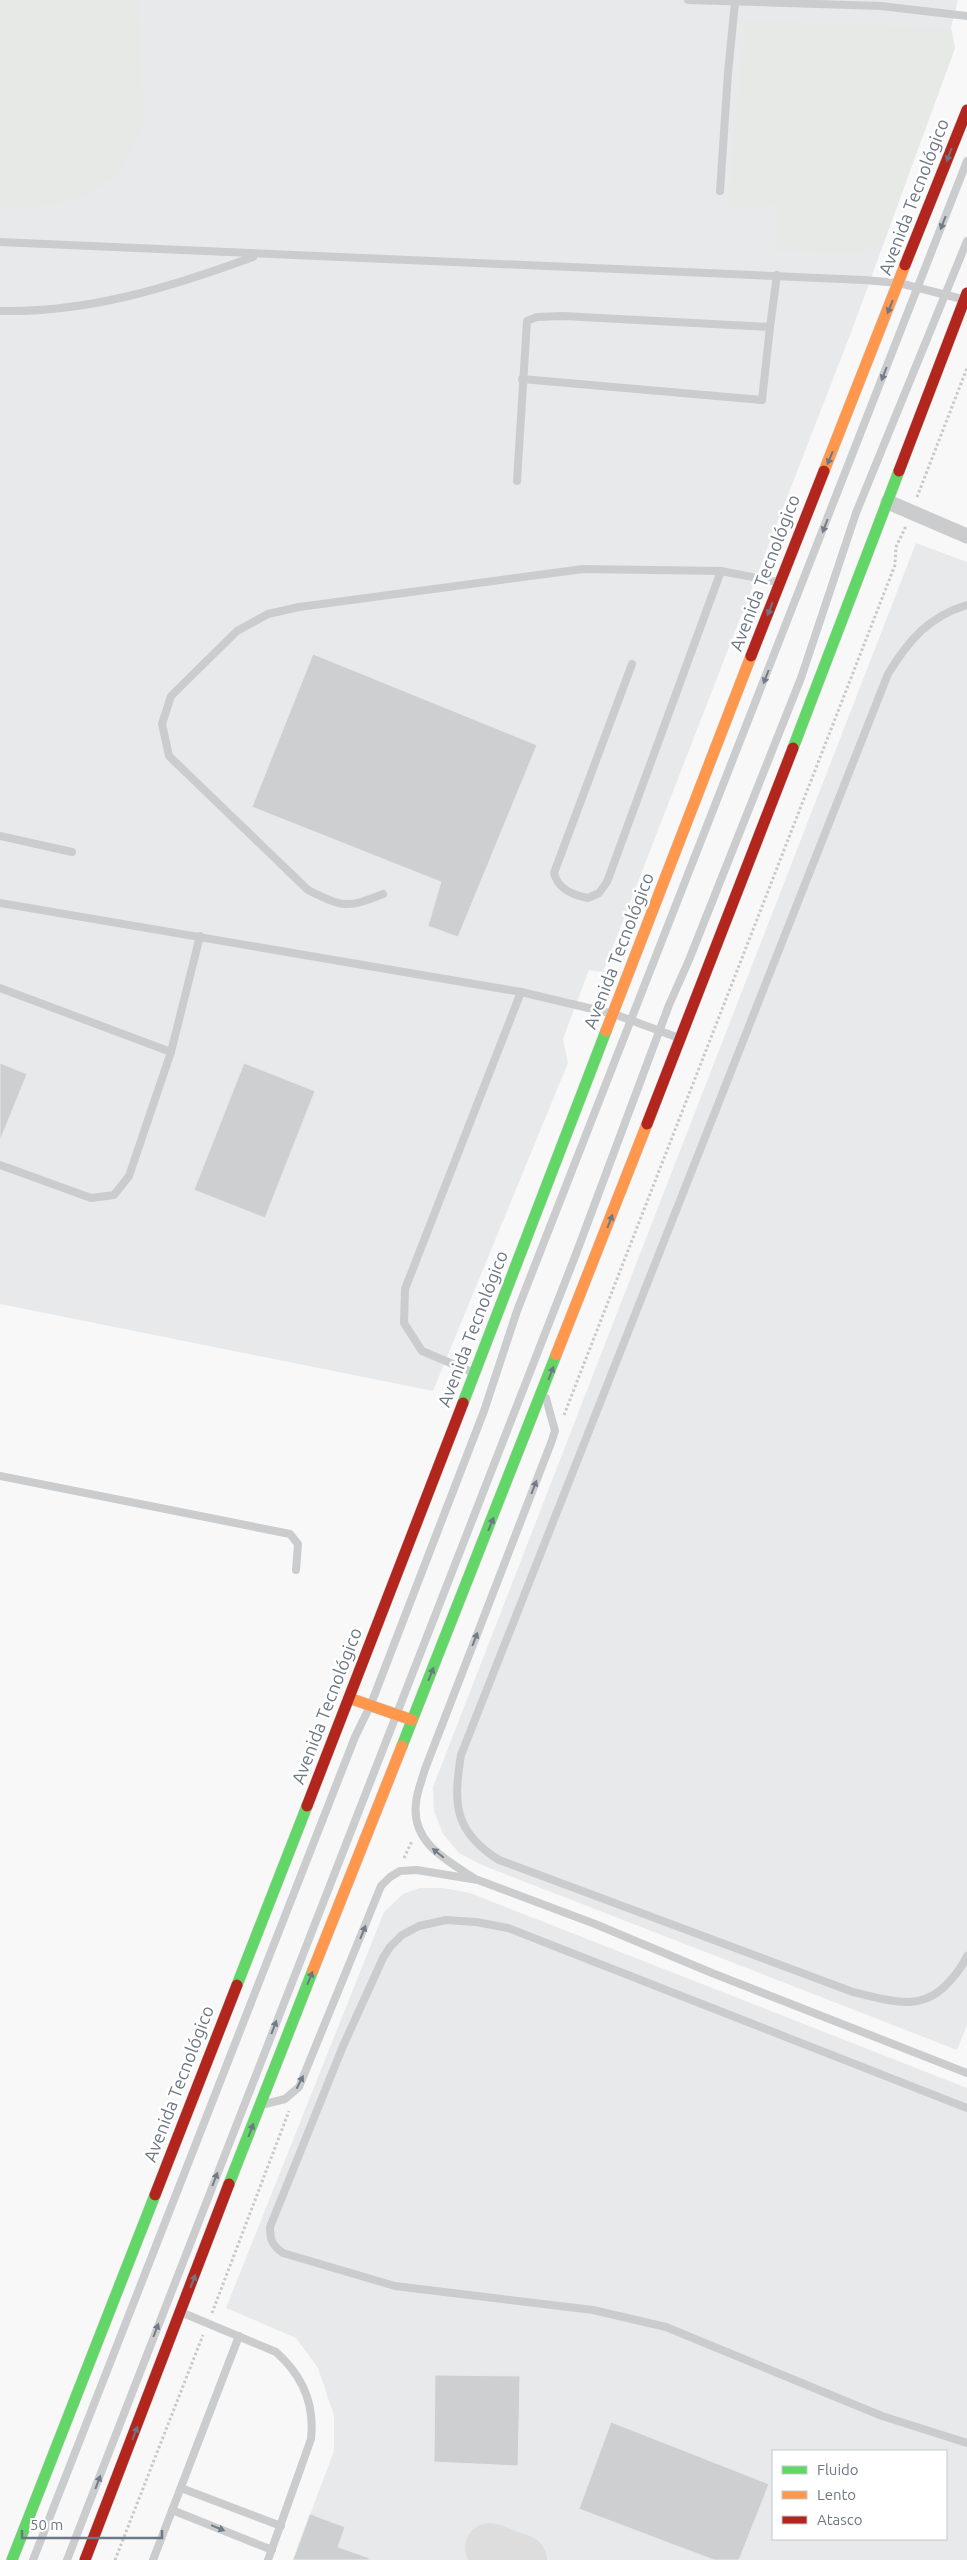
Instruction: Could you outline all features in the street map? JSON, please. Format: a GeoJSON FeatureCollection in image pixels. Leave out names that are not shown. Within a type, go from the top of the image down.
{"type":"FeatureCollection","features":[{"type":"Feature","properties":{"kind":"main road","name":"Avenida Tecnológico"},"geometry":{"type":"LineString","coordinates":[[12,2560],[349,1698],[780,582],[967,110]]}},
{"type":"Feature","properties":{"kind":"main road"},"geometry":{"type":"LineString","coordinates":[[85,2560],[260,2105],[544,1391],[966,296]]}},
{"type":"Feature","properties":{"kind":"main road"},"geometry":{"type":"LineString","coordinates":[[349,1698],[371,1704],[412,1720]]}},
{"type":"Feature","properties":{"kind":"street"},"geometry":{"type":"LineString","coordinates":[[888,502],[967,536]]}},
{"type":"Feature","properties":{"kind":"lane"},"geometry":{"type":"LineString","coordinates":[[688,0],[882,3],[967,16]]}},
{"type":"Feature","properties":{"kind":"lane"},"geometry":{"type":"LineString","coordinates":[[720,191],[735,2]]}},
{"type":"Feature","properties":{"kind":"lane"},"geometry":{"type":"LineString","coordinates":[[33,2560],[347,1756],[371,1704],[484,1411],[517,1311],[967,161]]}},
{"type":"Feature","properties":{"kind":"lane"},"geometry":{"type":"LineString","coordinates":[[67,2560],[398,1714],[576,1254],[660,1030],[800,678],[856,513],[967,241]]}},
{"type":"Feature","properties":{"kind":"lane"},"geometry":{"type":"LineString","coordinates":[[0,242],[258,255],[777,275],[899,283],[946,294],[966,296]]}},
{"type":"Feature","properties":{"kind":"lane"},"geometry":{"type":"LineString","coordinates":[[0,311],[50,309],[144,294],[258,255]]}},
{"type":"Feature","properties":{"kind":"lane"},"geometry":{"type":"LineString","coordinates":[[522,379],[762,400],[777,275]]}},
{"type":"Feature","properties":{"kind":"lane"},"geometry":{"type":"LineString","coordinates":[[517,481],[525,326],[531,318],[563,316],[770,327]]}},
{"type":"Feature","properties":{"kind":"lane"},"geometry":{"type":"LineString","coordinates":[[382,894],[355,905],[333,902],[308,890],[169,756],[162,724],[171,696],[237,631],[268,614],[299,607],[582,568],[720,571],[780,582]]}},
{"type":"Feature","properties":{"kind":"lane"},"geometry":{"type":"LineString","coordinates":[[632,664],[554,873],[557,883],[578,896],[588,898],[600,893],[607,882],[720,571]]}},
{"type":"Feature","properties":{"kind":"lane"},"geometry":{"type":"LineString","coordinates":[[967,605],[950,610],[927,624],[903,648],[888,674],[461,1755],[456,1788],[458,1814],[467,1833],[482,1850],[499,1860],[854,1992],[895,2002],[917,2002],[934,1997],[963,1966],[967,1956]]}},
{"type":"Feature","properties":{"kind":"lane"},"geometry":{"type":"LineString","coordinates":[[0,836],[72,852]]}},
{"type":"Feature","properties":{"kind":"lane"},"geometry":{"type":"LineString","coordinates":[[0,903],[521,992],[614,1014],[680,1038]]}},
{"type":"Feature","properties":{"kind":"lane"},"geometry":{"type":"LineString","coordinates":[[0,1165],[91,1198],[114,1195],[129,1176],[171,1052],[200,936]]}},
{"type":"Feature","properties":{"kind":"lane"},"geometry":{"type":"LineString","coordinates":[[0,988],[171,1052]]}},
{"type":"Feature","properties":{"kind":"lane"},"geometry":{"type":"LineString","coordinates":[[475,1373],[422,1351],[404,1323],[404,1289],[521,992]]}},
{"type":"Feature","properties":{"kind":"lane"},"geometry":{"type":"LineString","coordinates":[[478,1880],[438,1855],[426,1843],[415,1817],[416,1802],[425,1769],[555,1431],[544,1391]]}},
{"type":"Feature","properties":{"kind":"lane"},"geometry":{"type":"LineString","coordinates":[[0,1476],[290,1534],[298,1544],[296,1570]]}},
{"type":"Feature","properties":{"kind":"lane"},"geometry":{"type":"LineString","coordinates":[[260,2105],[285,2099],[299,2087],[381,1886],[400,1871],[417,1870],[478,1880],[595,1924],[712,1973],[965,2073],[967,2063]]}},
{"type":"Feature","properties":{"kind":"lane"},"geometry":{"type":"LineString","coordinates":[[967,2108],[508,1928],[476,1922],[446,1920],[419,1926],[402,1935],[382,1958],[339,2055],[270,2227],[270,2239],[273,2246],[283,2253],[395,2286],[593,2310],[666,2328],[882,2416],[967,2443]]}},
{"type":"Feature","properties":{"kind":"lane"},"geometry":{"type":"LineString","coordinates":[[181,2313],[276,2352],[288,2362],[305,2390],[311,2407],[313,2422],[311,2439],[268,2560]]}},
{"type":"Feature","properties":{"kind":"lane"},"geometry":{"type":"LineString","coordinates":[[153,2560],[239,2336]]}},
{"type":"Feature","properties":{"kind":"lane"},"geometry":{"type":"LineString","coordinates":[[181,2488],[281,2526]]}},
{"type":"Feature","properties":{"kind":"lane"},"geometry":{"type":"LineString","coordinates":[[172,2510],[272,2550]]}},
{"type":"Feature","properties":{"kind":"path"},"geometry":{"type":"LineString","coordinates":[[555,1431],[565,1414],[870,630],[895,564],[896,548],[967,368]]}},
{"type":"Feature","properties":{"kind":"path"},"geometry":{"type":"LineString","coordinates":[[400,1871],[407,1850],[420,1828]]}},
{"type":"Feature","properties":{"kind":"shaded area"},"geometry":{"type":"Polygon","coordinates":[[[0,0],[958,0],[951,28],[955,48],[852,330],[603,972],[589,970],[563,1039],[568,1063],[433,1391],[0,1304],[0,0]]]}},
{"type":"Feature","properties":{"kind":"shaded area"},"geometry":{"type":"Polygon","coordinates":[[[0,0],[138,0],[144,125],[119,173],[79,198],[22,209],[0,208],[0,0]]]}},
{"type":"Feature","properties":{"kind":"shaded area"},"geometry":{"type":"Polygon","coordinates":[[[745,21],[951,28],[955,48],[883,244],[856,253],[776,249],[776,206],[728,207],[745,21]]]}},
{"type":"Feature","properties":{"kind":"shaded area"},"geometry":{"type":"Polygon","coordinates":[[[916,543],[967,562],[967,2025],[957,2050],[482,1865],[459,1853],[443,1834],[434,1811],[433,1787],[916,543]]]}},
{"type":"Feature","properties":{"kind":"shaded area"},"geometry":{"type":"Polygon","coordinates":[[[420,1888],[443,1888],[470,1893],[967,2088],[967,2560],[293,2560],[334,2451],[334,2416],[318,2368],[296,2338],[226,2308],[384,1912],[403,1894],[420,1888]]]}},
{"type":"Feature","properties":{"kind":"building"},"geometry":{"type":"Polygon","coordinates":[[[313,654],[537,745],[458,937],[428,926],[441,882],[252,807],[313,654]]]}},
{"type":"Feature","properties":{"kind":"building"},"geometry":{"type":"Polygon","coordinates":[[[0,1063],[27,1074],[1,1138],[0,1138],[0,1063]]]}},
{"type":"Feature","properties":{"kind":"building"},"geometry":{"type":"Polygon","coordinates":[[[244,1063],[315,1091],[265,1218],[194,1190],[244,1063]]]}},
{"type":"Feature","properties":{"kind":"building"},"geometry":{"type":"Polygon","coordinates":[[[435,2375],[520,2376],[518,2466],[434,2462],[435,2375]]]}},
{"type":"Feature","properties":{"kind":"building"},"geometry":{"type":"Polygon","coordinates":[[[611,2422],[769,2484],[739,2560],[714,2560],[579,2509],[611,2422]]]}},
{"type":"Feature","properties":{"kind":"building"},"geometry":{"type":"Polygon","coordinates":[[[310,2514],[345,2527],[338,2547],[369,2558],[369,2560],[293,2560],[310,2514]]]}},
{"type":"Feature","properties":{"kind":"taxiway"},"geometry":{"type":"LineString","coordinates":[[490,2548],[522,2560]]}},
{"type":"Feature","properties":{"kind":"traffic: fast"},"geometry":{"type":"LineString","coordinates":[[793,748],[899,471]]}},
{"type":"Feature","properties":{"kind":"traffic: fast"},"geometry":{"type":"LineString","coordinates":[[463,1403],[606,1031]]}},
{"type":"Feature","properties":{"kind":"traffic: fast"},"geometry":{"type":"LineString","coordinates":[[402,1746],[556,1355]]}},
{"type":"Feature","properties":{"kind":"traffic: fast"},"geometry":{"type":"LineString","coordinates":[[237,1985],[307,1806]]}},
{"type":"Feature","properties":{"kind":"traffic: fast"},"geometry":{"type":"LineString","coordinates":[[229,2184],[313,1970]]}},
{"type":"Feature","properties":{"kind":"traffic: fast"},"geometry":{"type":"LineString","coordinates":[[12,2560],[155,2195]]}},
{"type":"Feature","properties":{"kind":"traffic: slow"},"geometry":{"type":"LineString","coordinates":[[824,471],[905,265]]}},
{"type":"Feature","properties":{"kind":"traffic: slow"},"geometry":{"type":"LineString","coordinates":[[606,1031],[751,656]]}},
{"type":"Feature","properties":{"kind":"traffic: slow"},"geometry":{"type":"LineString","coordinates":[[556,1355],[647,1124]]}},
{"type":"Feature","properties":{"kind":"traffic: slow"},"geometry":{"type":"LineString","coordinates":[[349,1698],[412,1720]]}},
{"type":"Feature","properties":{"kind":"traffic: slow"},"geometry":{"type":"LineString","coordinates":[[313,1970],[402,1746]]}},
{"type":"Feature","properties":{"kind":"traffic: jam"},"geometry":{"type":"LineString","coordinates":[[905,265],[967,110]]}},
{"type":"Feature","properties":{"kind":"traffic: jam"},"geometry":{"type":"LineString","coordinates":[[899,471],[967,293]]}},
{"type":"Feature","properties":{"kind":"traffic: jam"},"geometry":{"type":"LineString","coordinates":[[751,656],[824,471]]}},
{"type":"Feature","properties":{"kind":"traffic: jam"},"geometry":{"type":"LineString","coordinates":[[647,1124],[793,748]]}},
{"type":"Feature","properties":{"kind":"traffic: jam"},"geometry":{"type":"LineString","coordinates":[[307,1806],[463,1403]]}},
{"type":"Feature","properties":{"kind":"traffic: jam"},"geometry":{"type":"LineString","coordinates":[[155,2195],[237,1985]]}},
{"type":"Feature","properties":{"kind":"traffic: jam"},"geometry":{"type":"LineString","coordinates":[[85,2560],[229,2184]]}}]}
